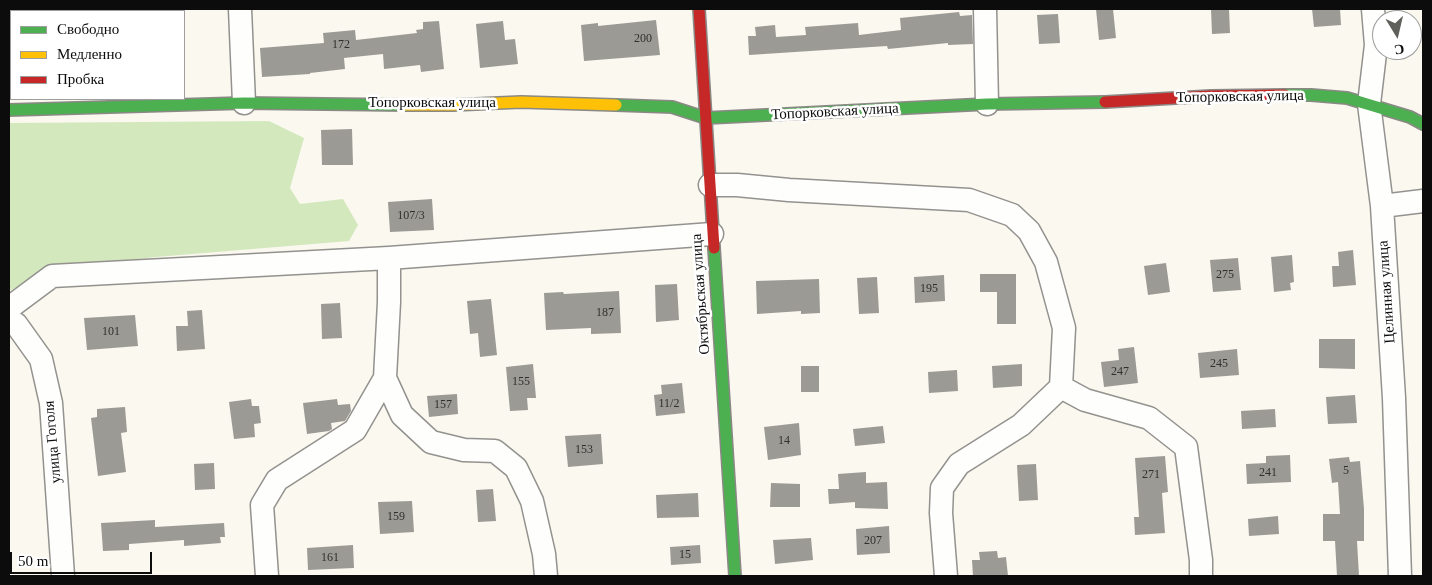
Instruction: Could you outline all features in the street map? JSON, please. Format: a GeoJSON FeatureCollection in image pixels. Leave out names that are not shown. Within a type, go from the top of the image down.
{"type":"FeatureCollection","features":[{"type":"Feature","properties":{"kind":"street"},"geometry":{"type":"LineString","coordinates":[[240,9],[244,103]]}},
{"type":"Feature","properties":{"kind":"street","name":"Октябрьская улица"},"geometry":{"type":"LineString","coordinates":[[699,9],[735,576]]}},
{"type":"Feature","properties":{"kind":"street"},"geometry":{"type":"LineString","coordinates":[[985,9],[987,104]]}},
{"type":"Feature","properties":{"kind":"street","name":"Целинная улица"},"geometry":{"type":"LineString","coordinates":[[1373,9],[1376,46],[1369,104],[1382,206],[1394,398],[1400,576]]}},
{"type":"Feature","properties":{"kind":"street","name":"Топорковская улица"},"geometry":{"type":"LineString","coordinates":[[9,110],[71,104],[452,105],[521,102],[672,107],[706,118],[987,104],[1079,104],[1212,96],[1310,95],[1347,98],[1410,117],[1423,124]]}},
{"type":"Feature","properties":{"kind":"street"},"geometry":{"type":"LineString","coordinates":[[710,184],[968,200],[1012,215],[1030,231],[1046,262],[1064,328],[1061,387],[1021,425],[959,464],[942,488],[941,513],[946,576]]}},
{"type":"Feature","properties":{"kind":"street"},"geometry":{"type":"LineString","coordinates":[[1382,206],[1423,201]]}},
{"type":"Feature","properties":{"kind":"street"},"geometry":{"type":"LineString","coordinates":[[9,308],[52,276],[389,258],[712,234]]}},
{"type":"Feature","properties":{"kind":"street"},"geometry":{"type":"LineString","coordinates":[[267,576],[262,505],[278,480],[355,430],[385,378],[389,258]]}},
{"type":"Feature","properties":{"kind":"street","name":"улица Гоголя"},"geometry":{"type":"LineString","coordinates":[[9,320],[16,324],[41,360],[52,403],[64,576]]}},
{"type":"Feature","properties":{"kind":"street"},"geometry":{"type":"LineString","coordinates":[[385,378],[402,414],[431,442],[464,450],[495,451],[516,468],[532,501],[544,554],[546,576]]}},
{"type":"Feature","properties":{"kind":"street"},"geometry":{"type":"LineString","coordinates":[[1061,387],[1085,400],[1149,418],[1186,447],[1201,560],[1201,576]]}},
{"type":"Feature","properties":{"kind":"green space"},"geometry":{"type":"Polygon","coordinates":[[[269,121],[304,138],[290,188],[300,204],[343,199],[358,225],[349,241],[156,257],[52,268],[9,291],[9,123],[269,121]]]}},
{"type":"Feature","properties":{"kind":"building"},"geometry":{"type":"Polygon","coordinates":[[[1096,9],[1113,9],[1116,38],[1099,40],[1096,9]]]}},
{"type":"Feature","properties":{"kind":"building"},"geometry":{"type":"Polygon","coordinates":[[[1211,9],[1229,9],[1230,33],[1212,34],[1211,9]]]}},
{"type":"Feature","properties":{"kind":"building"},"geometry":{"type":"Polygon","coordinates":[[[1312,9],[1340,9],[1341,25],[1314,27],[1312,9]]]}},
{"type":"Feature","properties":{"kind":"building"},"geometry":{"type":"Polygon","coordinates":[[[959,12],[960,16],[972,15],[973,44],[948,45],[948,43],[888,49],[887,46],[749,55],[748,36],[756,36],[755,27],[775,25],[776,37],[806,35],[805,27],[858,23],[859,35],[901,30],[900,18],[959,12]]]}},
{"type":"Feature","properties":{"kind":"building"},"geometry":{"type":"Polygon","coordinates":[[[1058,14],[1060,43],[1039,44],[1037,15],[1058,14]]]}},
{"type":"Feature","properties":{"kind":"building"},"geometry":{"type":"Polygon","coordinates":[[[656,20],[660,55],[584,61],[581,25],[598,23],[598,26],[656,20]]]}},
{"type":"Feature","properties":{"kind":"building"},"geometry":{"type":"Polygon","coordinates":[[[439,21],[444,69],[421,72],[420,65],[384,69],[383,54],[344,58],[345,69],[310,74],[262,77],[260,48],[324,43],[323,33],[355,30],[356,40],[417,33],[416,30],[423,29],[423,22],[439,21]]]}},
{"type":"Feature","properties":{"kind":"building"},"geometry":{"type":"Polygon","coordinates":[[[503,21],[505,40],[515,39],[518,64],[480,68],[476,24],[503,21]]]}},
{"type":"Feature","properties":{"kind":"building"},"geometry":{"type":"Polygon","coordinates":[[[352,129],[353,165],[322,165],[321,130],[352,129]]]}},
{"type":"Feature","properties":{"kind":"building"},"geometry":{"type":"Polygon","coordinates":[[[432,199],[434,230],[390,232],[388,202],[432,199]]]}},
{"type":"Feature","properties":{"kind":"building"},"geometry":{"type":"Polygon","coordinates":[[[1353,250],[1356,285],[1333,287],[1332,266],[1339,266],[1338,252],[1353,250]]]}},
{"type":"Feature","properties":{"kind":"building"},"geometry":{"type":"Polygon","coordinates":[[[1292,255],[1294,282],[1290,283],[1291,290],[1274,292],[1271,257],[1292,255]]]}},
{"type":"Feature","properties":{"kind":"building"},"geometry":{"type":"Polygon","coordinates":[[[1238,258],[1241,290],[1213,292],[1210,260],[1238,258]]]}},
{"type":"Feature","properties":{"kind":"building"},"geometry":{"type":"Polygon","coordinates":[[[1166,263],[1170,292],[1148,295],[1144,266],[1166,263]]]}},
{"type":"Feature","properties":{"kind":"building"},"geometry":{"type":"Polygon","coordinates":[[[980,274],[1016,274],[1016,324],[997,324],[997,292],[980,292],[980,274]]]}},
{"type":"Feature","properties":{"kind":"building"},"geometry":{"type":"Polygon","coordinates":[[[944,275],[945,301],[915,303],[914,277],[944,275]]]}},
{"type":"Feature","properties":{"kind":"building"},"geometry":{"type":"Polygon","coordinates":[[[877,277],[879,313],[859,314],[857,278],[877,277]]]}},
{"type":"Feature","properties":{"kind":"building"},"geometry":{"type":"Polygon","coordinates":[[[819,279],[820,313],[801,314],[801,311],[757,314],[756,281],[819,279]]]}},
{"type":"Feature","properties":{"kind":"building"},"geometry":{"type":"Polygon","coordinates":[[[677,284],[679,320],[656,322],[655,285],[677,284]]]}},
{"type":"Feature","properties":{"kind":"building"},"geometry":{"type":"Polygon","coordinates":[[[619,291],[621,333],[591,334],[591,328],[546,330],[544,293],[563,292],[564,294],[619,291]]]}},
{"type":"Feature","properties":{"kind":"building"},"geometry":{"type":"Polygon","coordinates":[[[491,299],[497,355],[480,357],[478,333],[470,334],[467,301],[491,299]]]}},
{"type":"Feature","properties":{"kind":"building"},"geometry":{"type":"Polygon","coordinates":[[[340,303],[342,338],[322,339],[321,304],[340,303]]]}},
{"type":"Feature","properties":{"kind":"building"},"geometry":{"type":"Polygon","coordinates":[[[202,310],[205,349],[177,351],[176,326],[188,326],[187,311],[202,310]]]}},
{"type":"Feature","properties":{"kind":"building"},"geometry":{"type":"Polygon","coordinates":[[[135,315],[138,346],[87,350],[84,318],[135,315]]]}},
{"type":"Feature","properties":{"kind":"building"},"geometry":{"type":"Polygon","coordinates":[[[1319,339],[1355,339],[1355,369],[1319,368],[1319,339]]]}},
{"type":"Feature","properties":{"kind":"building"},"geometry":{"type":"Polygon","coordinates":[[[1134,347],[1138,383],[1104,387],[1101,362],[1119,360],[1118,349],[1134,347]]]}},
{"type":"Feature","properties":{"kind":"building"},"geometry":{"type":"Polygon","coordinates":[[[1237,349],[1239,375],[1200,378],[1198,353],[1237,349]]]}},
{"type":"Feature","properties":{"kind":"building"},"geometry":{"type":"Polygon","coordinates":[[[533,364],[536,398],[527,398],[528,410],[510,411],[506,367],[533,364]]]}},
{"type":"Feature","properties":{"kind":"building"},"geometry":{"type":"Polygon","coordinates":[[[1022,364],[1022,386],[993,388],[992,366],[1022,364]]]}},
{"type":"Feature","properties":{"kind":"building"},"geometry":{"type":"Polygon","coordinates":[[[801,366],[819,366],[819,392],[801,392],[801,366]]]}},
{"type":"Feature","properties":{"kind":"building"},"geometry":{"type":"Polygon","coordinates":[[[957,370],[958,391],[929,393],[928,372],[957,370]]]}},
{"type":"Feature","properties":{"kind":"building"},"geometry":{"type":"Polygon","coordinates":[[[682,383],[685,413],[656,416],[654,395],[662,394],[661,385],[682,383]]]}},
{"type":"Feature","properties":{"kind":"building"},"geometry":{"type":"Polygon","coordinates":[[[457,394],[458,414],[429,417],[427,396],[457,394]]]}},
{"type":"Feature","properties":{"kind":"building"},"geometry":{"type":"Polygon","coordinates":[[[1355,395],[1357,423],[1328,424],[1326,397],[1355,395]]]}},
{"type":"Feature","properties":{"kind":"building"},"geometry":{"type":"Polygon","coordinates":[[[251,399],[252,406],[259,406],[261,423],[254,424],[255,437],[234,439],[229,402],[251,399]]]}},
{"type":"Feature","properties":{"kind":"building"},"geometry":{"type":"Polygon","coordinates":[[[337,399],[338,405],[350,404],[351,411],[345,421],[331,423],[332,429],[329,431],[307,434],[303,403],[337,399]]]}},
{"type":"Feature","properties":{"kind":"building"},"geometry":{"type":"Polygon","coordinates":[[[125,407],[127,432],[121,433],[126,472],[98,476],[91,418],[97,417],[97,409],[125,407]]]}},
{"type":"Feature","properties":{"kind":"building"},"geometry":{"type":"Polygon","coordinates":[[[1275,409],[1276,427],[1242,429],[1241,411],[1275,409]]]}},
{"type":"Feature","properties":{"kind":"building"},"geometry":{"type":"Polygon","coordinates":[[[799,423],[801,455],[768,460],[764,427],[799,423]]]}},
{"type":"Feature","properties":{"kind":"building"},"geometry":{"type":"Polygon","coordinates":[[[883,426],[885,443],[855,446],[853,429],[883,426]]]}},
{"type":"Feature","properties":{"kind":"building"},"geometry":{"type":"Polygon","coordinates":[[[601,434],[603,464],[568,467],[565,436],[601,434]]]}},
{"type":"Feature","properties":{"kind":"building"},"geometry":{"type":"Polygon","coordinates":[[[1290,455],[1291,482],[1247,484],[1246,464],[1266,463],[1266,456],[1290,455]]]}},
{"type":"Feature","properties":{"kind":"building"},"geometry":{"type":"Polygon","coordinates":[[[1165,456],[1168,492],[1162,493],[1165,533],[1135,535],[1134,517],[1139,517],[1135,458],[1165,456]]]}},
{"type":"Feature","properties":{"kind":"building"},"geometry":{"type":"Polygon","coordinates":[[[1349,457],[1350,462],[1360,461],[1364,509],[1364,541],[1357,541],[1359,576],[1337,576],[1335,541],[1323,541],[1323,514],[1340,514],[1338,482],[1332,483],[1329,459],[1349,457]]]}},
{"type":"Feature","properties":{"kind":"building"},"geometry":{"type":"Polygon","coordinates":[[[214,463],[215,489],[195,490],[194,464],[214,463]]]}},
{"type":"Feature","properties":{"kind":"building"},"geometry":{"type":"Polygon","coordinates":[[[1036,464],[1038,500],[1019,501],[1017,465],[1036,464]]]}},
{"type":"Feature","properties":{"kind":"building"},"geometry":{"type":"Polygon","coordinates":[[[866,472],[866,483],[887,482],[888,509],[855,508],[855,502],[829,504],[828,489],[839,489],[838,474],[866,472]]]}},
{"type":"Feature","properties":{"kind":"building"},"geometry":{"type":"Polygon","coordinates":[[[771,483],[800,484],[800,507],[770,507],[771,483]]]}},
{"type":"Feature","properties":{"kind":"building"},"geometry":{"type":"Polygon","coordinates":[[[493,489],[496,521],[478,522],[476,490],[493,489]]]}},
{"type":"Feature","properties":{"kind":"building"},"geometry":{"type":"Polygon","coordinates":[[[698,493],[699,517],[657,518],[656,495],[698,493]]]}},
{"type":"Feature","properties":{"kind":"building"},"geometry":{"type":"Polygon","coordinates":[[[412,501],[414,532],[380,534],[378,502],[412,501]]]}},
{"type":"Feature","properties":{"kind":"building"},"geometry":{"type":"Polygon","coordinates":[[[1278,516],[1279,534],[1249,536],[1248,519],[1278,516]]]}},
{"type":"Feature","properties":{"kind":"building"},"geometry":{"type":"Polygon","coordinates":[[[155,520],[155,527],[224,523],[225,537],[220,537],[221,543],[184,546],[184,540],[129,544],[129,550],[103,551],[101,523],[155,520]]]}},
{"type":"Feature","properties":{"kind":"building"},"geometry":{"type":"Polygon","coordinates":[[[889,526],[890,553],[857,555],[856,529],[889,526]]]}},
{"type":"Feature","properties":{"kind":"building"},"geometry":{"type":"Polygon","coordinates":[[[811,538],[813,560],[775,564],[773,540],[811,538]]]}},
{"type":"Feature","properties":{"kind":"building"},"geometry":{"type":"Polygon","coordinates":[[[353,545],[354,568],[308,570],[307,548],[353,545]]]}},
{"type":"Feature","properties":{"kind":"building"},"geometry":{"type":"Polygon","coordinates":[[[700,545],[701,563],[671,565],[670,547],[700,545]]]}},
{"type":"Feature","properties":{"kind":"building"},"geometry":{"type":"Polygon","coordinates":[[[997,551],[998,558],[1006,557],[1008,576],[973,576],[972,560],[980,560],[979,552],[997,551]]]}},
{"type":"Feature","properties":{"kind":"traffic: fast"},"geometry":{"type":"LineString","coordinates":[[1285,95],[1347,98],[1410,117],[1423,124]]}},
{"type":"Feature","properties":{"kind":"traffic: fast"},"geometry":{"type":"LineString","coordinates":[[616,105],[672,107],[706,118],[987,104],[1105,102]]}},
{"type":"Feature","properties":{"kind":"traffic: fast"},"geometry":{"type":"LineString","coordinates":[[9,110],[244,103],[406,105]]}},
{"type":"Feature","properties":{"kind":"traffic: fast"},"geometry":{"type":"LineString","coordinates":[[714,248],[735,576]]}},
{"type":"Feature","properties":{"kind":"traffic: slow"},"geometry":{"type":"LineString","coordinates":[[406,105],[521,102],[616,105]]}},
{"type":"Feature","properties":{"kind":"traffic: jam"},"geometry":{"type":"LineString","coordinates":[[699,9],[714,248]]}},
{"type":"Feature","properties":{"kind":"traffic: jam"},"geometry":{"type":"LineString","coordinates":[[1105,102],[1211,96],[1285,95]]}}]}
